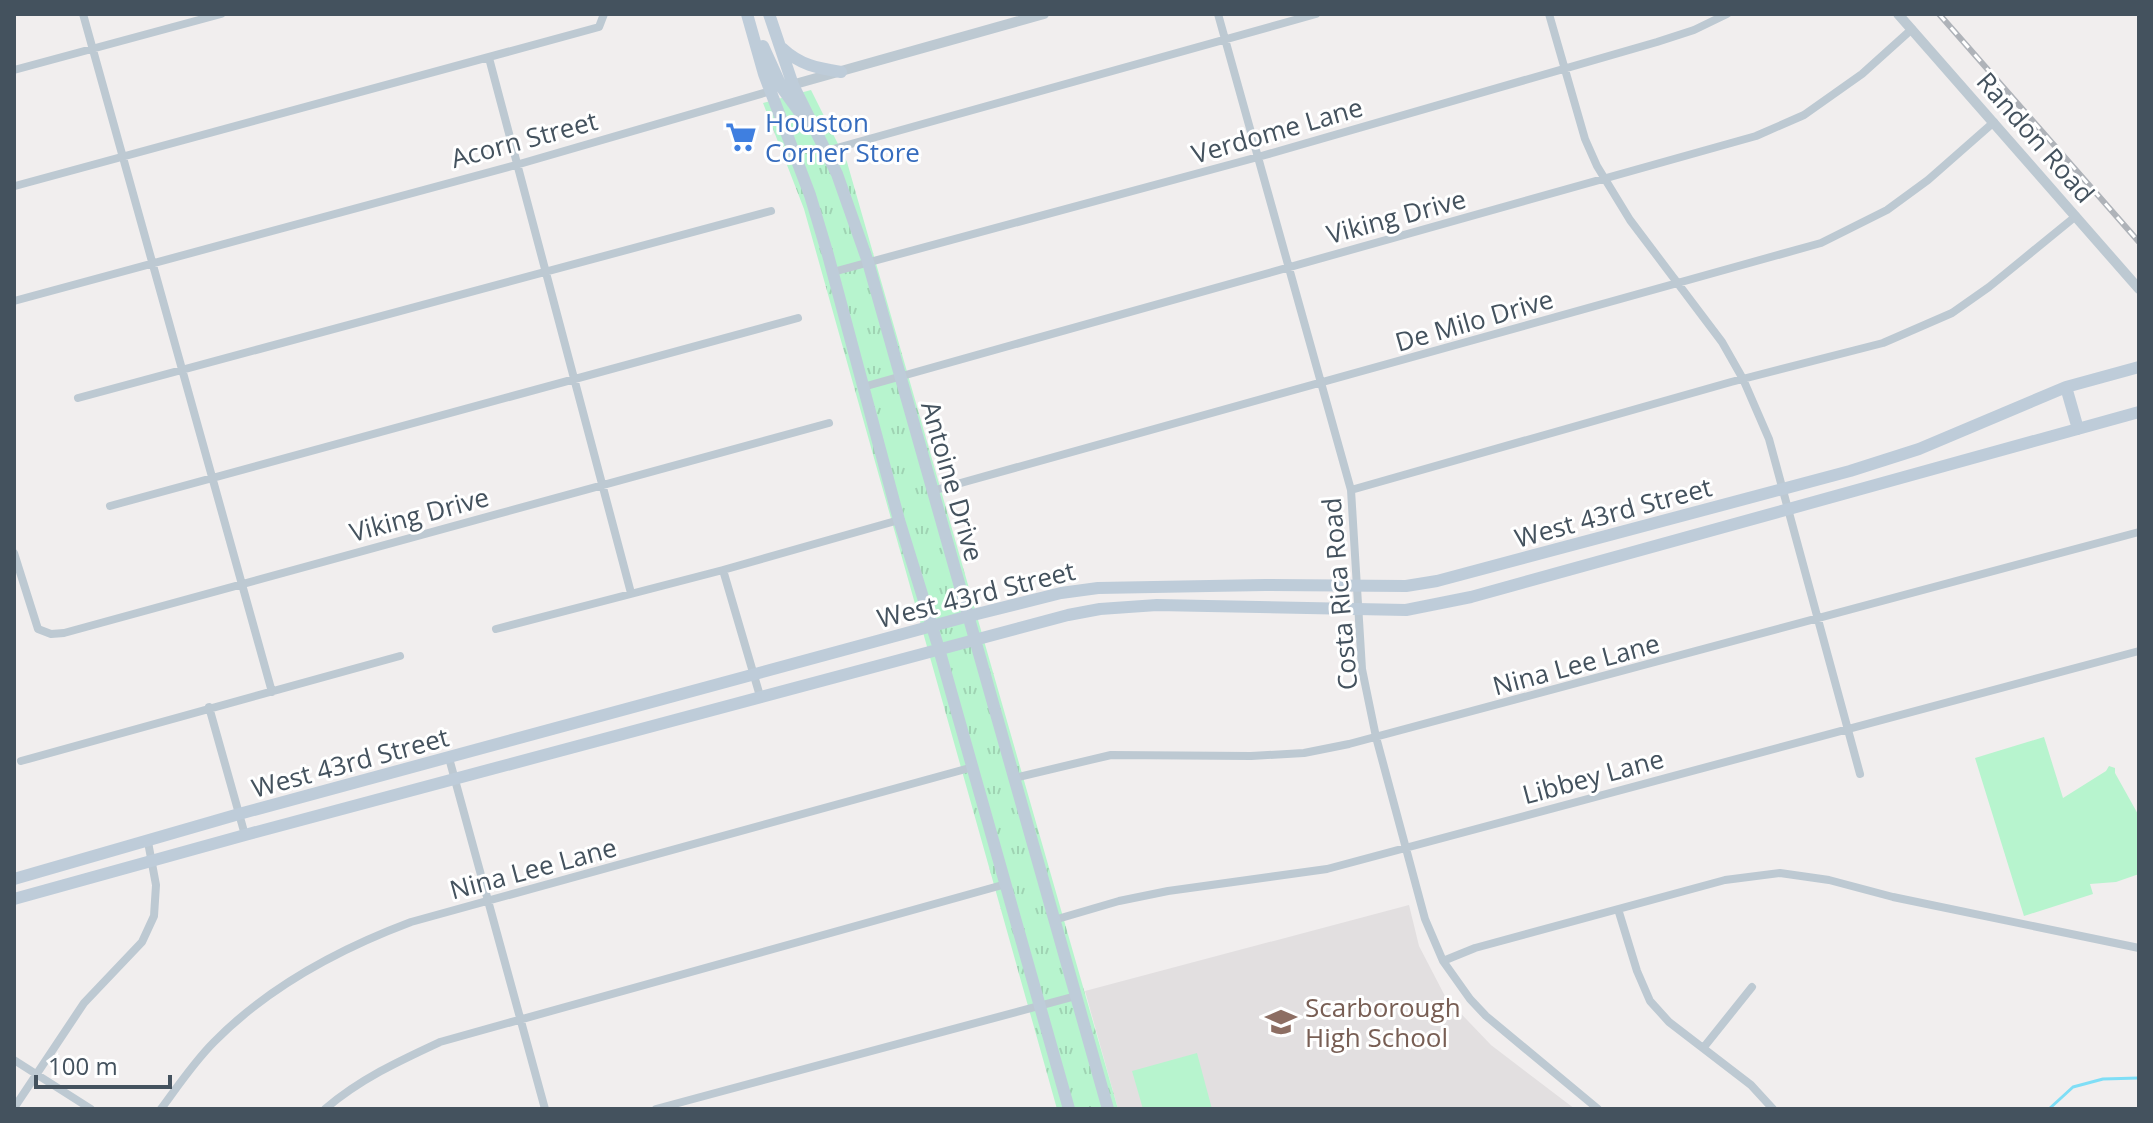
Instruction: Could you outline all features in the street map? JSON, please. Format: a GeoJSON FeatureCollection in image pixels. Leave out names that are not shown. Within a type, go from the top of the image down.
{"type":"FeatureCollection","features":[{"type":"Feature","properties":{"kind":"main road"},"geometry":{"type":"LineString","coordinates":[[747,14],[782,88]]}},
{"type":"Feature","properties":{"kind":"main road"},"geometry":{"type":"LineString","coordinates":[[769,14],[779,46],[782,88],[899,520],[939,649],[1069,1109]]}},
{"type":"Feature","properties":{"kind":"main road"},"geometry":{"type":"LineString","coordinates":[[779,46],[812,67],[841,72]]}},
{"type":"Feature","properties":{"kind":"main road","name":"Antoine Drive"},"geometry":{"type":"LineString","coordinates":[[782,88],[800,115],[811,122],[826,151],[852,212],[868,262],[1108,1109]]}},
{"type":"Feature","properties":{"kind":"main road","name":"West 43rd Street"},"geometry":{"type":"LineString","coordinates":[[14,879],[239,814],[1061,593],[1157,585],[1358,587],[1406,586],[1437,581],[1850,471],[1919,449],[2066,387],[2139,367]]}},
{"type":"Feature","properties":{"kind":"main road"},"geometry":{"type":"LineString","coordinates":[[2066,387],[2078,429]]}},
{"type":"Feature","properties":{"kind":"main road","name":"West 43rd Street"},"geometry":{"type":"LineString","coordinates":[[14,899],[606,737],[1068,615],[1157,605],[1406,610],[1471,597],[2139,412]]}},
{"type":"Feature","properties":{"kind":"main road"},"geometry":{"type":"LineString","coordinates":[[1919,449],[1925,472]]}},
{"type":"Feature","properties":{"kind":"main road"},"geometry":{"type":"LineString","coordinates":[[1561,549],[1567,570]]}},
{"type":"Feature","properties":{"kind":"main road"},"geometry":{"type":"LineString","coordinates":[[1157,585],[1157,605]]}},
{"type":"Feature","properties":{"kind":"main road"},"geometry":{"type":"LineString","coordinates":[[601,717],[606,737]]}},
{"type":"Feature","properties":{"kind":"street"},"geometry":{"type":"LineString","coordinates":[[83,14],[272,692]]}},
{"type":"Feature","properties":{"kind":"street"},"geometry":{"type":"LineString","coordinates":[[14,70],[221,14]]}},
{"type":"Feature","properties":{"kind":"street"},"geometry":{"type":"LineString","coordinates":[[15,186],[599,27],[604,14]]}},
{"type":"Feature","properties":{"kind":"street","name":"Acorn Street"},"geometry":{"type":"LineString","coordinates":[[14,301],[516,165],[1042,14]]}},
{"type":"Feature","properties":{"kind":"street","name":"Costa Rica Road"},"geometry":{"type":"LineString","coordinates":[[1218,14],[1351,490],[1362,669],[1376,737],[1425,919],[1443,961],[1463,991],[1486,1016],[1598,1109]]}},
{"type":"Feature","properties":{"kind":"street"},"geometry":{"type":"LineString","coordinates":[[826,151],[1316,14]]}},
{"type":"Feature","properties":{"kind":"street"},"geometry":{"type":"LineString","coordinates":[[1549,14],[1585,139],[1605,179],[1630,220],[1722,342],[1743,379],[1769,439],[1860,774]]}},
{"type":"Feature","properties":{"kind":"street","name":"Verdome Lane"},"geometry":{"type":"LineString","coordinates":[[833,272],[1258,157],[1694,30],[1727,14]]}},
{"type":"Feature","properties":{"kind":"street","name":"Randon Road"},"geometry":{"type":"LineString","coordinates":[[1898,14],[2139,289]]}},
{"type":"Feature","properties":{"kind":"street","name":"Viking Drive"},"geometry":{"type":"LineString","coordinates":[[863,387],[1756,136],[1804,115],[1862,74],[1912,29]]}},
{"type":"Feature","properties":{"kind":"street"},"geometry":{"type":"LineString","coordinates":[[489,58],[631,593]]}},
{"type":"Feature","properties":{"kind":"street","name":"De Milo Drive"},"geometry":{"type":"LineString","coordinates":[[932,491],[1821,243],[1887,210],[1928,180],[1994,122]]}},
{"type":"Feature","properties":{"kind":"street"},"geometry":{"type":"LineString","coordinates":[[78,398],[771,211]]}},
{"type":"Feature","properties":{"kind":"street"},"geometry":{"type":"LineString","coordinates":[[1351,490],[1743,379],[1883,343],[1952,313],[2076,216]]}},
{"type":"Feature","properties":{"kind":"street"},"geometry":{"type":"LineString","coordinates":[[110,506],[798,318]]}},
{"type":"Feature","properties":{"kind":"street","name":"Viking Drive"},"geometry":{"type":"LineString","coordinates":[[14,553],[38,629],[51,634],[64,633],[829,423]]}},
{"type":"Feature","properties":{"kind":"street"},"geometry":{"type":"LineString","coordinates":[[496,629],[899,520]]}},
{"type":"Feature","properties":{"kind":"street","name":"Nina Lee Lane"},"geometry":{"type":"LineString","coordinates":[[1014,778],[1111,755],[1251,756],[1304,753],[1376,737],[2139,532]]}},
{"type":"Feature","properties":{"kind":"street"},"geometry":{"type":"LineString","coordinates":[[723,570],[760,696]]}},
{"type":"Feature","properties":{"kind":"street","name":"Libbey Lane"},"geometry":{"type":"LineString","coordinates":[[1054,920],[1168,891],[1327,869],[2139,651]]}},
{"type":"Feature","properties":{"kind":"street"},"geometry":{"type":"LineString","coordinates":[[21,761],[400,656]]}},
{"type":"Feature","properties":{"kind":"street"},"geometry":{"type":"LineString","coordinates":[[209,707],[245,835]]}},
{"type":"Feature","properties":{"kind":"street"},"geometry":{"type":"LineString","coordinates":[[449,758],[523,1019],[545,1109]]}},
{"type":"Feature","properties":{"kind":"street","name":"Nina Lee Lane"},"geometry":{"type":"LineString","coordinates":[[161,1109],[214,1042],[250,1010],[302,973],[369,938],[411,922],[973,767]]}},
{"type":"Feature","properties":{"kind":"street"},"geometry":{"type":"LineString","coordinates":[[14,1108],[84,1003],[142,942],[154,916],[156,885],[148,842]]}},
{"type":"Feature","properties":{"kind":"street"},"geometry":{"type":"LineString","coordinates":[[1443,961],[1475,948],[1725,880],[1780,873],[1829,880],[1893,897],[2139,948]]}},
{"type":"Feature","properties":{"kind":"street"},"geometry":{"type":"LineString","coordinates":[[325,1109],[342,1094],[440,1042],[1006,884]]}},
{"type":"Feature","properties":{"kind":"street"},"geometry":{"type":"LineString","coordinates":[[1618,909],[1637,971],[1650,1001],[1669,1022],[1751,1085],[1773,1109]]}},
{"type":"Feature","properties":{"kind":"street"},"geometry":{"type":"LineString","coordinates":[[1704,1047],[1752,987]]}},
{"type":"Feature","properties":{"kind":"street"},"geometry":{"type":"LineString","coordinates":[[656,1109],[673,1107],[1076,996]]}},
{"type":"Feature","properties":{"kind":"street"},"geometry":{"type":"LineString","coordinates":[[14,1060],[91,1109]]}},
{"type":"Feature","properties":{"kind":"shaded area","name":"Scarborough High School"},"geometry":{"type":"Polygon","coordinates":[[[1409,905],[1419,946],[1446,998],[1491,1045],[1575,1109],[1118,1109],[1085,991],[1409,905]]]}},
{"type":"Feature","properties":{"kind":"green space"},"geometry":{"type":"Polygon","coordinates":[[[811,90],[847,162],[1118,1109],[1057,1109],[804,209],[763,103],[811,90]]]}},
{"type":"Feature","properties":{"kind":"green space"},"geometry":{"type":"Polygon","coordinates":[[[2044,737],[2063,798],[2109,766],[2115,768],[2139,816],[2139,874],[2116,882],[2090,884],[2093,894],[2024,916],[1975,758],[2044,737]]]}},
{"type":"Feature","properties":{"kind":"green space"},"geometry":{"type":"Polygon","coordinates":[[[1197,1053],[1212,1109],[1143,1109],[1132,1071],[1197,1053]]]}},
{"type":"Feature","properties":{"kind":"waterway"},"geometry":{"type":"LineString","coordinates":[[2049,1109],[2073,1087],[2103,1079],[2139,1078]]}},
{"type":"Feature","properties":{"kind":"railway"},"geometry":{"type":"LineString","coordinates":[[1939,14],[2139,242]]}},
{"type":"Feature","properties":{"kind":"place","name":"Houston Corner Store"},"geometry":{"type":"Point","coordinates":[741,137]}},
{"type":"Feature","properties":{"kind":"place","name":"Scarborough High School"},"geometry":{"type":"Point","coordinates":[1281,1022]}}]}
